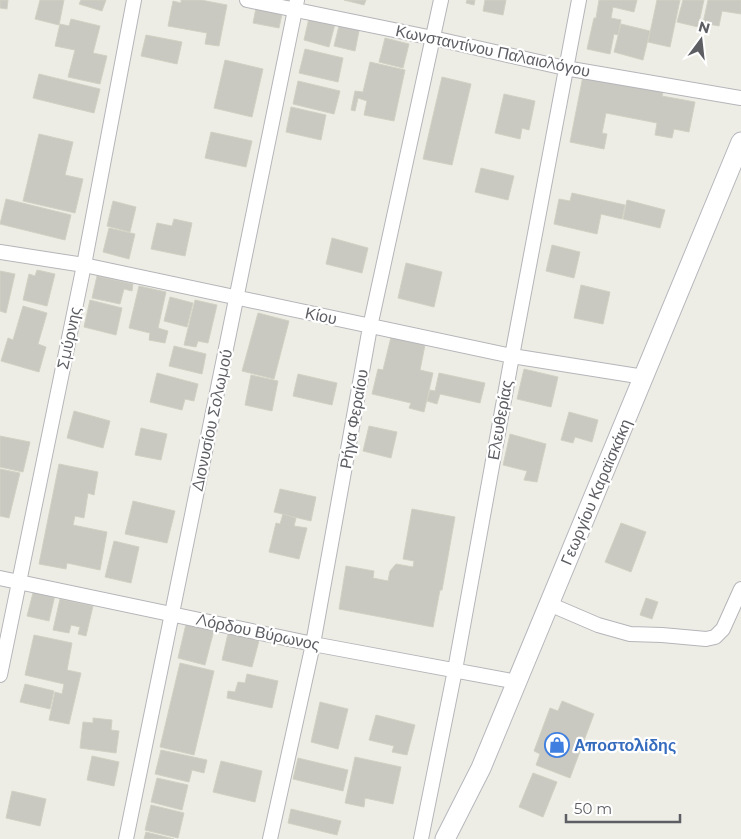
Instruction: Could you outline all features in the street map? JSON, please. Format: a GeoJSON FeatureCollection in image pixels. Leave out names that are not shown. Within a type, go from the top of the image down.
{"type":"FeatureCollection","features":[{"type":"Feature","properties":{"kind":"street","name":"Σμύρνης"},"geometry":{"type":"LineString","coordinates":[[0,675],[84,265],[134,0]]}},
{"type":"Feature","properties":{"kind":"street","name":"Κωνσταντίνου Παλαιολόγου"},"geometry":{"type":"LineString","coordinates":[[247,0],[297,4],[565,68],[741,98]]}},
{"type":"Feature","properties":{"kind":"street","name":"Ρήγα Φεραίου"},"geometry":{"type":"LineString","coordinates":[[270,839],[313,644],[370,327],[440,0]]}},
{"type":"Feature","properties":{"kind":"street","name":"Ελευθερίας"},"geometry":{"type":"LineString","coordinates":[[421,839],[455,670],[565,68],[580,0]]}},
{"type":"Feature","properties":{"kind":"street","name":"Διονυσίου Σολωμού"},"geometry":{"type":"LineString","coordinates":[[126,839],[297,4]]}},
{"type":"Feature","properties":{"kind":"street","name":"Γεωργίου Καραϊσκάκη"},"geometry":{"type":"LineString","coordinates":[[445,839],[481,768],[741,142]]}},
{"type":"Feature","properties":{"kind":"street","name":"Κίου"},"geometry":{"type":"LineString","coordinates":[[0,252],[84,265],[512,356],[644,377]]}},
{"type":"Feature","properties":{"kind":"street","name":"Λόρδου Βύρωνος"},"geometry":{"type":"LineString","coordinates":[[0,578],[313,644],[517,682]]}},
{"type":"Feature","properties":{"kind":"street"},"geometry":{"type":"LineString","coordinates":[[549,604],[598,626],[630,634],[706,639],[715,636],[723,629],[741,589]]}},
{"type":"Feature","properties":{"kind":"building"},"geometry":{"type":"Polygon","coordinates":[[[0,0],[8,0],[7,9],[0,8],[0,0]]]}},
{"type":"Feature","properties":{"kind":"building"},"geometry":{"type":"Polygon","coordinates":[[[40,0],[64,0],[59,25],[35,19],[40,0]]]}},
{"type":"Feature","properties":{"kind":"building"},"geometry":{"type":"Polygon","coordinates":[[[81,0],[106,0],[102,11],[79,4],[81,0]]]}},
{"type":"Feature","properties":{"kind":"building"},"geometry":{"type":"Polygon","coordinates":[[[181,0],[201,0],[227,5],[219,46],[205,44],[207,33],[168,26],[173,1],[181,3],[181,0]]]}},
{"type":"Feature","properties":{"kind":"building"},"geometry":{"type":"Polygon","coordinates":[[[344,0],[366,0],[364,5],[344,0]]]}},
{"type":"Feature","properties":{"kind":"building"},"geometry":{"type":"Polygon","coordinates":[[[467,0],[475,0],[474,5],[466,3],[467,0]]]}},
{"type":"Feature","properties":{"kind":"building"},"geometry":{"type":"Polygon","coordinates":[[[485,0],[506,0],[503,15],[483,11],[485,0]]]}},
{"type":"Feature","properties":{"kind":"building"},"geometry":{"type":"Polygon","coordinates":[[[599,0],[637,0],[634,12],[613,7],[611,18],[621,20],[618,35],[614,34],[610,54],[587,49],[599,0]]]}},
{"type":"Feature","properties":{"kind":"building"},"geometry":{"type":"Polygon","coordinates":[[[657,0],[680,0],[670,47],[648,42],[657,0]]]}},
{"type":"Feature","properties":{"kind":"building"},"geometry":{"type":"Polygon","coordinates":[[[683,0],[704,0],[698,27],[677,22],[683,0]]]}},
{"type":"Feature","properties":{"kind":"building"},"geometry":{"type":"Polygon","coordinates":[[[708,0],[741,0],[741,14],[722,11],[719,26],[703,23],[708,0]]]}},
{"type":"Feature","properties":{"kind":"building"},"geometry":{"type":"Polygon","coordinates":[[[256,8],[282,14],[279,28],[253,23],[256,8]]]}},
{"type":"Feature","properties":{"kind":"building"},"geometry":{"type":"Polygon","coordinates":[[[309,18],[335,24],[329,47],[304,40],[309,18]]]}},
{"type":"Feature","properties":{"kind":"building"},"geometry":{"type":"Polygon","coordinates":[[[71,19],[100,26],[93,53],[107,56],[100,84],[68,77],[75,50],[55,46],[60,24],[69,26],[71,19]]]}},
{"type":"Feature","properties":{"kind":"building"},"geometry":{"type":"Polygon","coordinates":[[[340,22],[360,26],[355,51],[334,46],[340,22]]]}},
{"type":"Feature","properties":{"kind":"building"},"geometry":{"type":"Polygon","coordinates":[[[621,24],[650,31],[643,60],[614,52],[621,24]]]}},
{"type":"Feature","properties":{"kind":"building"},"geometry":{"type":"Polygon","coordinates":[[[146,35],[182,42],[177,64],[141,56],[146,35]]]}},
{"type":"Feature","properties":{"kind":"building"},"geometry":{"type":"Polygon","coordinates":[[[385,38],[409,44],[403,68],[379,62],[385,38]]]}},
{"type":"Feature","properties":{"kind":"building"},"geometry":{"type":"Polygon","coordinates":[[[305,49],[343,58],[338,82],[299,73],[305,49]]]}},
{"type":"Feature","properties":{"kind":"building"},"geometry":{"type":"Polygon","coordinates":[[[225,60],[263,69],[252,117],[214,108],[225,60]]]}},
{"type":"Feature","properties":{"kind":"building"},"geometry":{"type":"Polygon","coordinates":[[[370,62],[405,70],[394,121],[364,115],[367,101],[358,98],[355,111],[351,110],[355,91],[363,92],[370,62]]]}},
{"type":"Feature","properties":{"kind":"building"},"geometry":{"type":"Polygon","coordinates":[[[39,74],[100,89],[94,113],[33,98],[39,74]]]}},
{"type":"Feature","properties":{"kind":"building"},"geometry":{"type":"Polygon","coordinates":[[[583,76],[663,92],[662,96],[695,102],[689,132],[674,129],[672,138],[655,135],[657,123],[606,113],[602,133],[607,134],[604,149],[570,142],[583,76]]]}},
{"type":"Feature","properties":{"kind":"building"},"geometry":{"type":"Polygon","coordinates":[[[442,77],[471,84],[452,165],[423,159],[442,77]]]}},
{"type":"Feature","properties":{"kind":"building"},"geometry":{"type":"Polygon","coordinates":[[[298,81],[340,91],[334,114],[293,104],[298,81]]]}},
{"type":"Feature","properties":{"kind":"building"},"geometry":{"type":"Polygon","coordinates":[[[504,94],[535,101],[529,130],[522,128],[520,139],[495,133],[504,94]]]}},
{"type":"Feature","properties":{"kind":"building"},"geometry":{"type":"Polygon","coordinates":[[[291,107],[326,115],[321,140],[286,132],[291,107]]]}},
{"type":"Feature","properties":{"kind":"building"},"geometry":{"type":"Polygon","coordinates":[[[211,132],[252,141],[246,167],[205,158],[211,132]]]}},
{"type":"Feature","properties":{"kind":"building"},"geometry":{"type":"Polygon","coordinates":[[[39,134],[73,142],[65,175],[83,179],[75,213],[23,201],[39,134]]]}},
{"type":"Feature","properties":{"kind":"building"},"geometry":{"type":"Polygon","coordinates":[[[481,168],[514,176],[508,200],[475,192],[481,168]]]}},
{"type":"Feature","properties":{"kind":"building"},"geometry":{"type":"Polygon","coordinates":[[[572,193],[625,205],[622,219],[601,214],[597,234],[554,224],[559,199],[570,201],[572,193]]]}},
{"type":"Feature","properties":{"kind":"building"},"geometry":{"type":"Polygon","coordinates":[[[6,199],[71,215],[65,240],[0,224],[6,199]]]}},
{"type":"Feature","properties":{"kind":"building"},"geometry":{"type":"Polygon","coordinates":[[[627,200],[665,210],[660,228],[623,219],[627,200]]]}},
{"type":"Feature","properties":{"kind":"building"},"geometry":{"type":"Polygon","coordinates":[[[113,201],[136,207],[130,232],[107,226],[113,201]]]}},
{"type":"Feature","properties":{"kind":"building"},"geometry":{"type":"Polygon","coordinates":[[[174,219],[192,223],[185,256],[151,249],[157,223],[172,226],[174,219]]]}},
{"type":"Feature","properties":{"kind":"building"},"geometry":{"type":"Polygon","coordinates":[[[109,228],[135,234],[129,259],[103,252],[109,228]]]}},
{"type":"Feature","properties":{"kind":"building"},"geometry":{"type":"Polygon","coordinates":[[[332,238],[368,248],[362,273],[326,264],[332,238]]]}},
{"type":"Feature","properties":{"kind":"building"},"geometry":{"type":"Polygon","coordinates":[[[552,245],[580,252],[574,278],[546,271],[552,245]]]}},
{"type":"Feature","properties":{"kind":"building"},"geometry":{"type":"Polygon","coordinates":[[[406,263],[442,272],[434,307],[398,298],[406,263]]]}},
{"type":"Feature","properties":{"kind":"building"},"geometry":{"type":"Polygon","coordinates":[[[37,270],[55,274],[47,306],[23,300],[29,274],[35,276],[37,270]]]}},
{"type":"Feature","properties":{"kind":"building"},"geometry":{"type":"Polygon","coordinates":[[[0,271],[15,274],[6,313],[0,311],[0,271]]]}},
{"type":"Feature","properties":{"kind":"building"},"geometry":{"type":"Polygon","coordinates":[[[97,276],[133,284],[132,291],[124,289],[120,304],[92,298],[97,276]]]}},
{"type":"Feature","properties":{"kind":"building"},"geometry":{"type":"Polygon","coordinates":[[[581,285],[610,292],[603,324],[574,318],[581,285]]]}},
{"type":"Feature","properties":{"kind":"building"},"geometry":{"type":"Polygon","coordinates":[[[139,286],[166,292],[158,328],[168,331],[165,343],[149,340],[150,333],[129,328],[139,286]]]}},
{"type":"Feature","properties":{"kind":"building"},"geometry":{"type":"Polygon","coordinates":[[[170,297],[193,303],[187,327],[164,321],[170,297]]]}},
{"type":"Feature","properties":{"kind":"building"},"geometry":{"type":"Polygon","coordinates":[[[90,300],[122,308],[116,335],[84,327],[90,300]]]}},
{"type":"Feature","properties":{"kind":"building"},"geometry":{"type":"Polygon","coordinates":[[[195,300],[217,305],[208,343],[198,341],[196,347],[184,345],[195,300]]]}},
{"type":"Feature","properties":{"kind":"building"},"geometry":{"type":"Polygon","coordinates":[[[23,306],[47,313],[38,344],[46,347],[39,372],[1,361],[8,338],[13,340],[23,306]]]}},
{"type":"Feature","properties":{"kind":"building"},"geometry":{"type":"Polygon","coordinates":[[[258,313],[289,321],[274,379],[242,371],[258,313]]]}},
{"type":"Feature","properties":{"kind":"building"},"geometry":{"type":"Polygon","coordinates":[[[391,337],[425,345],[420,370],[433,373],[424,412],[409,408],[411,403],[372,394],[378,369],[383,370],[391,337]]]}},
{"type":"Feature","properties":{"kind":"building"},"geometry":{"type":"Polygon","coordinates":[[[174,346],[206,354],[202,374],[169,366],[174,346]]]}},
{"type":"Feature","properties":{"kind":"building"},"geometry":{"type":"Polygon","coordinates":[[[524,369],[558,377],[551,407],[517,399],[524,369]]]}},
{"type":"Feature","properties":{"kind":"building"},"geometry":{"type":"Polygon","coordinates":[[[157,373],[198,384],[194,401],[185,399],[182,410],[150,402],[157,373]]]}},
{"type":"Feature","properties":{"kind":"building"},"geometry":{"type":"Polygon","coordinates":[[[439,373],[485,383],[480,403],[440,394],[437,404],[427,401],[430,390],[435,391],[439,373]]]}},
{"type":"Feature","properties":{"kind":"building"},"geometry":{"type":"Polygon","coordinates":[[[298,374],[337,383],[332,405],[293,396],[298,374]]]}},
{"type":"Feature","properties":{"kind":"building"},"geometry":{"type":"Polygon","coordinates":[[[251,375],[278,381],[272,411],[245,405],[251,375]]]}},
{"type":"Feature","properties":{"kind":"building"},"geometry":{"type":"Polygon","coordinates":[[[74,411],[110,421],[103,448],[67,438],[74,411]]]}},
{"type":"Feature","properties":{"kind":"building"},"geometry":{"type":"Polygon","coordinates":[[[569,412],[598,420],[592,442],[575,437],[573,443],[561,440],[569,412]]]}},
{"type":"Feature","properties":{"kind":"building"},"geometry":{"type":"Polygon","coordinates":[[[369,426],[397,432],[391,458],[363,451],[369,426]]]}},
{"type":"Feature","properties":{"kind":"building"},"geometry":{"type":"Polygon","coordinates":[[[141,428],[167,434],[161,460],[135,455],[141,428]]]}},
{"type":"Feature","properties":{"kind":"building"},"geometry":{"type":"Polygon","coordinates":[[[510,434],[546,444],[537,482],[524,480],[527,471],[503,465],[510,434]]]}},
{"type":"Feature","properties":{"kind":"building"},"geometry":{"type":"Polygon","coordinates":[[[0,436],[30,442],[23,472],[0,467],[0,436]]]}},
{"type":"Feature","properties":{"kind":"building"},"geometry":{"type":"Polygon","coordinates":[[[59,464],[98,472],[94,495],[88,493],[84,518],[75,516],[73,525],[107,532],[100,570],[67,563],[66,569],[39,564],[59,464]]]}},
{"type":"Feature","properties":{"kind":"building"},"geometry":{"type":"Polygon","coordinates":[[[0,469],[20,473],[9,518],[0,516],[0,469]]]}},
{"type":"Feature","properties":{"kind":"building"},"geometry":{"type":"Polygon","coordinates":[[[280,489],[316,497],[311,521],[274,512],[280,489]]]}},
{"type":"Feature","properties":{"kind":"building"},"geometry":{"type":"Polygon","coordinates":[[[133,501],[175,511],[167,543],[125,534],[133,501]]]}},
{"type":"Feature","properties":{"kind":"building"},"geometry":{"type":"Polygon","coordinates":[[[412,509],[455,517],[442,590],[440,590],[433,627],[339,609],[346,566],[374,571],[373,578],[388,581],[390,571],[396,564],[413,567],[414,561],[403,559],[412,509]]]}},
{"type":"Feature","properties":{"kind":"building"},"geometry":{"type":"Polygon","coordinates":[[[283,514],[296,518],[294,526],[307,528],[299,559],[269,552],[276,523],[280,524],[283,514]]]}},
{"type":"Feature","properties":{"kind":"building"},"geometry":{"type":"Polygon","coordinates":[[[621,523],[646,532],[631,572],[605,562],[621,523]]]}},
{"type":"Feature","properties":{"kind":"building"},"geometry":{"type":"Polygon","coordinates":[[[114,541],[139,547],[131,583],[105,577],[114,541]]]}},
{"type":"Feature","properties":{"kind":"building"},"geometry":{"type":"Polygon","coordinates":[[[34,589],[55,595],[49,621],[27,616],[34,589]]]}},
{"type":"Feature","properties":{"kind":"building"},"geometry":{"type":"Polygon","coordinates":[[[646,598],[658,602],[652,619],[640,615],[646,598]]]}},
{"type":"Feature","properties":{"kind":"building"},"geometry":{"type":"Polygon","coordinates":[[[60,599],[93,606],[86,636],[78,634],[80,627],[71,625],[69,633],[53,630],[60,599]]]}},
{"type":"Feature","properties":{"kind":"building"},"geometry":{"type":"Polygon","coordinates":[[[186,624],[214,630],[205,665],[178,658],[186,624]]]}},
{"type":"Feature","properties":{"kind":"building"},"geometry":{"type":"Polygon","coordinates":[[[229,629],[260,637],[252,667],[222,660],[229,629]]]}},
{"type":"Feature","properties":{"kind":"building"},"geometry":{"type":"Polygon","coordinates":[[[34,635],[72,643],[67,670],[81,673],[69,724],[49,720],[55,692],[62,694],[64,684],[25,675],[34,635]]]}},
{"type":"Feature","properties":{"kind":"building"},"geometry":{"type":"Polygon","coordinates":[[[180,663],[214,671],[194,755],[160,747],[180,663]]]}},
{"type":"Feature","properties":{"kind":"building"},"geometry":{"type":"Polygon","coordinates":[[[247,674],[278,681],[272,708],[227,698],[228,691],[235,692],[238,682],[245,683],[247,674]]]}},
{"type":"Feature","properties":{"kind":"building"},"geometry":{"type":"Polygon","coordinates":[[[25,684],[54,691],[50,709],[20,702],[25,684]]]}},
{"type":"Feature","properties":{"kind":"building"},"geometry":{"type":"Polygon","coordinates":[[[562,701],[594,714],[570,778],[536,765],[540,754],[534,751],[550,708],[558,711],[562,701]]]}},
{"type":"Feature","properties":{"kind":"building"},"geometry":{"type":"Polygon","coordinates":[[[320,702],[348,709],[338,749],[311,742],[320,702]]]}},
{"type":"Feature","properties":{"kind":"building"},"geometry":{"type":"Polygon","coordinates":[[[376,715],[415,725],[407,755],[392,752],[394,746],[369,740],[376,715]]]}},
{"type":"Feature","properties":{"kind":"building"},"geometry":{"type":"Polygon","coordinates":[[[93,718],[112,720],[111,730],[119,731],[116,753],[80,748],[83,722],[93,723],[93,718]]]}},
{"type":"Feature","properties":{"kind":"building"},"geometry":{"type":"Polygon","coordinates":[[[161,750],[207,760],[204,773],[192,770],[189,782],[155,774],[161,750]]]}},
{"type":"Feature","properties":{"kind":"building"},"geometry":{"type":"Polygon","coordinates":[[[92,756],[119,762],[114,786],[87,780],[92,756]]]}},
{"type":"Feature","properties":{"kind":"building"},"geometry":{"type":"Polygon","coordinates":[[[355,757],[401,767],[393,804],[365,798],[364,807],[345,803],[355,757]]]}},
{"type":"Feature","properties":{"kind":"building"},"geometry":{"type":"Polygon","coordinates":[[[298,758],[348,770],[343,791],[293,779],[298,758]]]}},
{"type":"Feature","properties":{"kind":"building"},"geometry":{"type":"Polygon","coordinates":[[[221,761],[262,771],[255,802],[213,792],[221,761]]]}},
{"type":"Feature","properties":{"kind":"building"},"geometry":{"type":"Polygon","coordinates":[[[533,773],[557,782],[543,817],[519,807],[533,773]]]}},
{"type":"Feature","properties":{"kind":"building"},"geometry":{"type":"Polygon","coordinates":[[[157,778],[188,785],[182,810],[151,802],[157,778]]]}},
{"type":"Feature","properties":{"kind":"building"},"geometry":{"type":"Polygon","coordinates":[[[12,791],[46,799],[40,826],[6,818],[12,791]]]}},
{"type":"Feature","properties":{"kind":"building"},"geometry":{"type":"Polygon","coordinates":[[[151,805],[184,813],[178,838],[145,830],[151,805]]]}},
{"type":"Feature","properties":{"kind":"building"},"geometry":{"type":"Polygon","coordinates":[[[291,809],[341,821],[337,835],[288,823],[291,809]]]}},
{"type":"Feature","properties":{"kind":"building"},"geometry":{"type":"Polygon","coordinates":[[[146,832],[174,839],[144,839],[146,832]]]}},
{"type":"Feature","properties":{"kind":"place","name":"Αποστολίδης"},"geometry":{"type":"Point","coordinates":[557,745]}}]}
